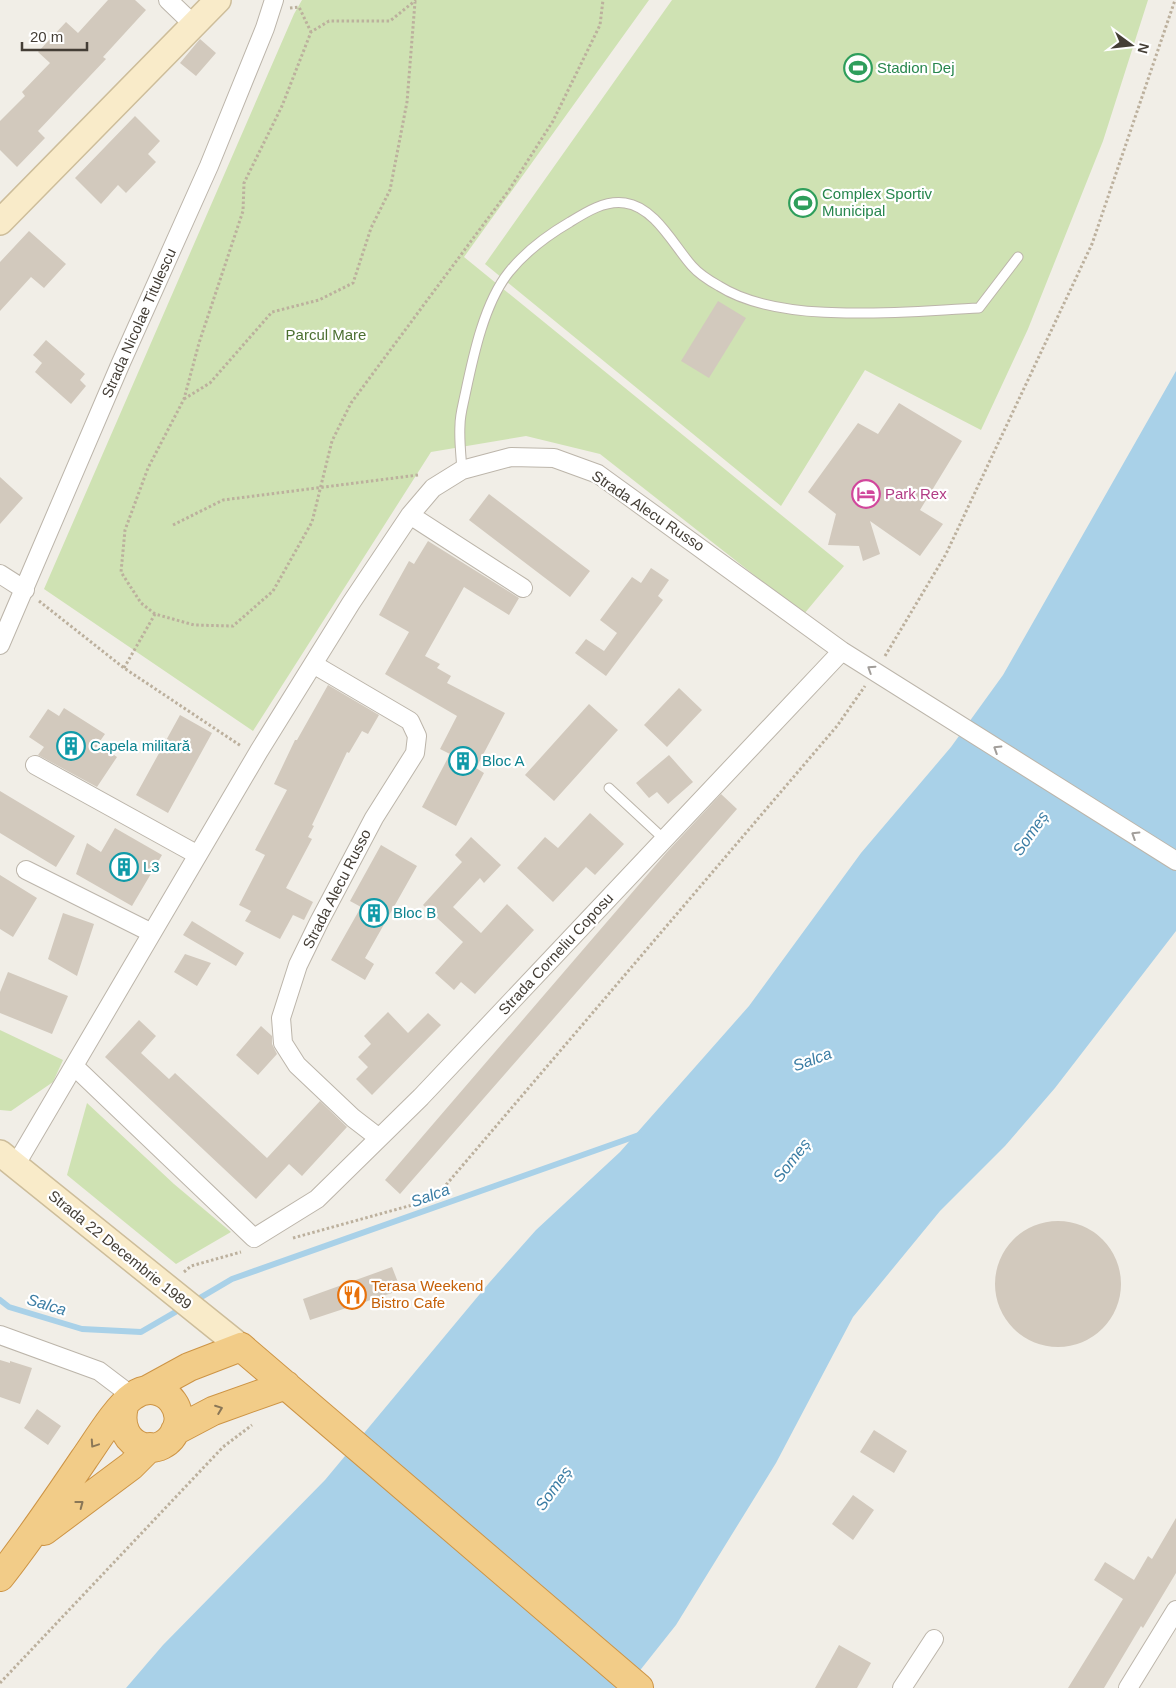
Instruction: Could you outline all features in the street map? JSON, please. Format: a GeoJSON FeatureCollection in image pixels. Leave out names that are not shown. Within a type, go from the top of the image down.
{"type":"FeatureCollection","features":[{"type":"Feature","properties":{"kind":"highway"},"geometry":{"type":"LineString","coordinates":[[0,1577],[27,1544],[107,1426],[134,1397],[189,1367],[241,1347],[639,1688]]}},
{"type":"Feature","properties":{"kind":"highway"},"geometry":{"type":"LineString","coordinates":[[176,1431],[213,1411],[286,1385]]}},
{"type":"Feature","properties":{"kind":"highway"},"geometry":{"type":"LineString","coordinates":[[154,1390],[166,1395],[174,1403],[179,1414],[176,1431],[163,1445],[150,1448],[140,1446],[130,1439],[123,1429],[121,1417],[134,1397],[154,1390]]}},
{"type":"Feature","properties":{"kind":"highway"},"geometry":{"type":"LineString","coordinates":[[27,1544],[130,1466],[150,1448]]}},
{"type":"Feature","properties":{"kind":"main road"},"geometry":{"type":"LineString","coordinates":[[0,222],[218,0]]}},
{"type":"Feature","properties":{"kind":"main road","name":"Strada 22 Decembrie 1989"},"geometry":{"type":"LineString","coordinates":[[8,1160],[241,1347]]}},
{"type":"Feature","properties":{"kind":"street"},"geometry":{"type":"LineString","coordinates":[[168,0],[194,25]]}},
{"type":"Feature","properties":{"kind":"street","name":"Strada Nicolae Titulescu"},"geometry":{"type":"LineString","coordinates":[[0,645],[120,365],[209,166],[273,4]]}},
{"type":"Feature","properties":{"kind":"street","name":"Strada Alecu Russo"},"geometry":{"type":"LineString","coordinates":[[8,1160],[75,1067],[256,756],[313,664],[410,515],[432,488],[457,473],[511,457],[554,458],[598,474],[842,650],[1176,861]]}},
{"type":"Feature","properties":{"kind":"street"},"geometry":{"type":"LineString","coordinates":[[410,515],[523,588]]}},
{"type":"Feature","properties":{"kind":"street"},"geometry":{"type":"LineString","coordinates":[[0,574],[25,590]]}},
{"type":"Feature","properties":{"kind":"street","name":"Strada Corneliu Coposu"},"geometry":{"type":"LineString","coordinates":[[75,1067],[254,1238],[317,1199],[421,1098],[842,650]]}},
{"type":"Feature","properties":{"kind":"street","name":"Strada Alecu Russo"},"geometry":{"type":"LineString","coordinates":[[313,664],[410,721],[417,736],[414,753],[374,818],[302,957],[288,990],[280,1018],[284,1043],[297,1065],[352,1118],[379,1138]]}},
{"type":"Feature","properties":{"kind":"street"},"geometry":{"type":"LineString","coordinates":[[36,765],[198,855]]}},
{"type":"Feature","properties":{"kind":"street"},"geometry":{"type":"LineString","coordinates":[[26,870],[152,933]]}},
{"type":"Feature","properties":{"kind":"street"},"geometry":{"type":"LineString","coordinates":[[0,1335],[99,1371],[134,1397]]}},
{"type":"Feature","properties":{"kind":"street"},"geometry":{"type":"LineString","coordinates":[[1128,1688],[1176,1610]]}},
{"type":"Feature","properties":{"kind":"street"},"geometry":{"type":"LineString","coordinates":[[902,1688],[934,1639]]}},
{"type":"Feature","properties":{"kind":"lane"},"geometry":{"type":"LineString","coordinates":[[457,473],[460,424],[474,350],[490,308],[508,273],[532,246],[589,211],[608,203],[626,203],[641,208],[662,228],[694,269],[721,288],[751,300],[822,313],[979,308],[1018,257]]}},
{"type":"Feature","properties":{"kind":"lane"},"geometry":{"type":"LineString","coordinates":[[609,788],[665,840]]}},
{"type":"Feature","properties":{"kind":"path"},"geometry":{"type":"LineString","coordinates":[[416,0],[390,22],[329,20],[312,32],[282,106],[244,183],[243,211],[199,343],[184,399],[148,468],[125,530],[121,572],[141,604],[155,614],[194,626],[233,626],[273,591],[312,522],[332,441],[350,404],[509,190],[553,121],[600,25],[603,0]]}},
{"type":"Feature","properties":{"kind":"path"},"geometry":{"type":"LineString","coordinates":[[184,399],[210,383],[272,312],[318,300],[353,282],[371,228],[390,190],[407,102],[416,0]]}},
{"type":"Feature","properties":{"kind":"path"},"geometry":{"type":"LineString","coordinates":[[273,4],[299,7],[312,32]]}},
{"type":"Feature","properties":{"kind":"path"},"geometry":{"type":"LineString","coordinates":[[173,525],[223,500],[320,489],[416,475],[457,473]]}},
{"type":"Feature","properties":{"kind":"path"},"geometry":{"type":"LineString","coordinates":[[25,590],[124,668],[256,756]]}},
{"type":"Feature","properties":{"kind":"path"},"geometry":{"type":"LineString","coordinates":[[124,668],[155,614]]}},
{"type":"Feature","properties":{"kind":"path"},"geometry":{"type":"LineString","coordinates":[[0,1683],[223,1447],[260,1421]]}},
{"type":"Feature","properties":{"kind":"green space","name":"Parcul Mare"},"geometry":{"type":"Polygon","coordinates":[[[302,0],[649,0],[464,257],[844,566],[804,614],[600,454],[526,436],[431,452],[253,731],[44,589],[294,14],[302,0]]]}},
{"type":"Feature","properties":{"kind":"green space","name":"Complex Sportiv Municipal"},"geometry":{"type":"Polygon","coordinates":[[[672,0],[1148,0],[1103,141],[1028,329],[981,430],[865,370],[781,506],[485,264],[672,0]]]}},
{"type":"Feature","properties":{"kind":"green space"},"geometry":{"type":"Polygon","coordinates":[[[0,1030],[63,1060],[53,1082],[11,1111],[0,1110],[0,1030]]]}},
{"type":"Feature","properties":{"kind":"green space"},"geometry":{"type":"Polygon","coordinates":[[[87,1103],[174,1184],[231,1232],[176,1264],[67,1175],[87,1103]]]}},
{"type":"Feature","properties":{"kind":"water","name":"Someș"},"geometry":{"type":"Polygon","coordinates":[[[1176,371],[1176,931],[1055,1088],[1005,1146],[940,1211],[853,1317],[776,1463],[676,1625],[626,1688],[126,1688],[163,1645],[325,1480],[489,1283],[536,1230],[620,1152],[749,1006],[861,853],[951,747],[1003,675],[1176,371]]]}},
{"type":"Feature","properties":{"kind":"building"},"geometry":{"type":"Polygon","coordinates":[[[108,0],[135,0],[146,10],[103,57],[106,59],[38,131],[45,138],[17,167],[0,150],[0,121],[25,96],[22,92],[50,63],[38,52],[66,22],[78,33],[108,0]]]}},
{"type":"Feature","properties":{"kind":"building"},"geometry":{"type":"Polygon","coordinates":[[[200,39],[216,53],[196,76],[180,63],[200,39]]]}},
{"type":"Feature","properties":{"kind":"building"},"geometry":{"type":"Polygon","coordinates":[[[135,116],[160,141],[148,154],[156,162],[126,193],[118,185],[101,204],[75,178],[135,116]]]}},
{"type":"Feature","properties":{"kind":"building"},"geometry":{"type":"Polygon","coordinates":[[[29,231],[66,264],[44,288],[31,277],[0,311],[0,262],[29,231]]]}},
{"type":"Feature","properties":{"kind":"building"},"geometry":{"type":"Polygon","coordinates":[[[718,301],[746,318],[709,378],[681,361],[718,301]]]}},
{"type":"Feature","properties":{"kind":"building"},"geometry":{"type":"Polygon","coordinates":[[[46,340],[85,374],[80,380],[86,386],[71,404],[35,372],[42,363],[33,355],[46,340]]]}},
{"type":"Feature","properties":{"kind":"building"},"geometry":{"type":"Polygon","coordinates":[[[899,403],[962,441],[920,510],[943,524],[920,556],[870,521],[880,554],[863,561],[859,546],[828,545],[836,514],[808,492],[858,423],[878,434],[899,403]]]}},
{"type":"Feature","properties":{"kind":"building"},"geometry":{"type":"Polygon","coordinates":[[[0,477],[23,498],[0,524],[0,477]]]}},
{"type":"Feature","properties":{"kind":"building"},"geometry":{"type":"Polygon","coordinates":[[[489,494],[590,571],[570,597],[469,520],[489,494]]]}},
{"type":"Feature","properties":{"kind":"building"},"geometry":{"type":"Polygon","coordinates":[[[428,541],[519,598],[509,615],[464,587],[425,656],[440,664],[437,668],[451,676],[447,683],[505,713],[476,768],[484,773],[456,826],[422,807],[450,754],[440,749],[457,716],[385,674],[409,632],[379,615],[409,561],[414,564],[428,541]]]}},
{"type":"Feature","properties":{"kind":"building"},"geometry":{"type":"Polygon","coordinates":[[[651,568],[669,580],[658,596],[663,600],[606,676],[575,653],[586,639],[604,651],[617,633],[600,620],[632,577],[641,583],[651,568]]]}},
{"type":"Feature","properties":{"kind":"building"},"geometry":{"type":"Polygon","coordinates":[[[328,685],[379,715],[368,734],[362,731],[349,753],[347,752],[312,825],[314,826],[308,837],[312,839],[286,888],[313,902],[304,920],[293,915],[280,939],[245,921],[251,911],[239,905],[265,855],[255,850],[287,790],[274,784],[295,740],[297,740],[328,685]]]}},
{"type":"Feature","properties":{"kind":"building"},"geometry":{"type":"Polygon","coordinates":[[[679,688],[702,710],[667,747],[644,725],[679,688]]]}},
{"type":"Feature","properties":{"kind":"building"},"geometry":{"type":"Polygon","coordinates":[[[589,704],[618,730],[554,801],[525,775],[589,704]]]}},
{"type":"Feature","properties":{"kind":"building","name":"Capela militară"},"geometry":{"type":"Polygon","coordinates":[[[64,708],[105,734],[98,744],[117,757],[97,787],[38,755],[44,747],[29,737],[48,709],[59,716],[64,708]]]}},
{"type":"Feature","properties":{"kind":"building"},"geometry":{"type":"Polygon","coordinates":[[[180,715],[212,733],[168,813],[136,795],[180,715]]]}},
{"type":"Feature","properties":{"kind":"building"},"geometry":{"type":"Polygon","coordinates":[[[669,755],[693,782],[668,804],[657,792],[649,798],[636,783],[669,755]]]}},
{"type":"Feature","properties":{"kind":"building"},"geometry":{"type":"Polygon","coordinates":[[[0,791],[75,836],[56,867],[0,833],[0,791]]]}},
{"type":"Feature","properties":{"kind":"building"},"geometry":{"type":"Polygon","coordinates":[[[721,794],[737,809],[400,1194],[385,1180],[667,852],[721,794]]]}},
{"type":"Feature","properties":{"kind":"building"},"geometry":{"type":"Polygon","coordinates":[[[590,813],[624,844],[595,875],[586,867],[553,902],[517,868],[545,837],[558,848],[590,813]]]}},
{"type":"Feature","properties":{"kind":"building","name":"L3"},"geometry":{"type":"Polygon","coordinates":[[[115,828],[162,855],[132,906],[76,874],[87,843],[101,852],[115,828]]]}},
{"type":"Feature","properties":{"kind":"building"},"geometry":{"type":"Polygon","coordinates":[[[471,837],[501,865],[484,883],[480,878],[453,907],[481,933],[507,904],[534,930],[475,994],[461,982],[454,990],[435,973],[463,942],[423,905],[462,862],[455,855],[471,837]]]}},
{"type":"Feature","properties":{"kind":"building","name":"Bloc B"},"geometry":{"type":"Polygon","coordinates":[[[381,845],[417,866],[365,958],[374,964],[365,980],[331,960],[361,907],[350,901],[381,845]]]}},
{"type":"Feature","properties":{"kind":"building"},"geometry":{"type":"Polygon","coordinates":[[[0,875],[37,898],[13,937],[0,929],[0,875]]]}},
{"type":"Feature","properties":{"kind":"building"},"geometry":{"type":"Polygon","coordinates":[[[63,913],[94,924],[77,976],[48,959],[63,913]]]}},
{"type":"Feature","properties":{"kind":"building"},"geometry":{"type":"Polygon","coordinates":[[[192,921],[244,953],[236,966],[183,935],[192,921]]]}},
{"type":"Feature","properties":{"kind":"building"},"geometry":{"type":"Polygon","coordinates":[[[185,954],[211,963],[197,986],[174,972],[185,954]]]}},
{"type":"Feature","properties":{"kind":"building"},"geometry":{"type":"Polygon","coordinates":[[[8,972],[68,996],[52,1034],[0,1013],[0,992],[8,972]]]}},
{"type":"Feature","properties":{"kind":"building"},"geometry":{"type":"Polygon","coordinates":[[[388,1012],[408,1033],[428,1013],[441,1025],[372,1095],[356,1079],[368,1067],[358,1057],[371,1044],[364,1036],[388,1012]]]}},
{"type":"Feature","properties":{"kind":"building"},"geometry":{"type":"Polygon","coordinates":[[[139,1020],[156,1036],[141,1053],[169,1079],[175,1073],[267,1158],[320,1101],[347,1127],[302,1176],[289,1164],[256,1199],[105,1057],[139,1020]]]}},
{"type":"Feature","properties":{"kind":"building"},"geometry":{"type":"Polygon","coordinates":[[[261,1026],[272,1036],[272,1044],[277,1054],[258,1075],[236,1055],[261,1026]]]}},
{"type":"Feature","properties":{"kind":"building"},"geometry":{"type":"Polygon","coordinates":[[[1058,1221],[1082,1225],[1103,1239],[1117,1260],[1121,1284],[1117,1308],[1103,1329],[1082,1343],[1058,1347],[1034,1343],[1013,1329],[999,1308],[995,1284],[999,1260],[1013,1239],[1034,1225],[1058,1221]]]}},
{"type":"Feature","properties":{"kind":"building","name":"Terasa Weekend Bistro Cafe"},"geometry":{"type":"Polygon","coordinates":[[[392,1267],[401,1290],[310,1320],[303,1299],[392,1267]]]}},
{"type":"Feature","properties":{"kind":"building"},"geometry":{"type":"Polygon","coordinates":[[[0,1360],[32,1368],[20,1404],[0,1397],[0,1360]]]}},
{"type":"Feature","properties":{"kind":"building"},"geometry":{"type":"Polygon","coordinates":[[[37,1409],[61,1426],[48,1445],[24,1428],[37,1409]]]}},
{"type":"Feature","properties":{"kind":"building"},"geometry":{"type":"Polygon","coordinates":[[[874,1430],[907,1451],[894,1473],[860,1452],[874,1430]]]}},
{"type":"Feature","properties":{"kind":"building"},"geometry":{"type":"Polygon","coordinates":[[[853,1495],[874,1510],[853,1540],[832,1524],[853,1495]]]}},
{"type":"Feature","properties":{"kind":"building"},"geometry":{"type":"Polygon","coordinates":[[[1176,1518],[1176,1573],[1143,1628],[1141,1626],[1104,1688],[1068,1688],[1123,1599],[1094,1580],[1105,1562],[1134,1580],[1148,1556],[1152,1559],[1176,1518]]]}},
{"type":"Feature","properties":{"kind":"building"},"geometry":{"type":"Polygon","coordinates":[[[839,1645],[871,1663],[857,1688],[815,1688],[839,1645]]]}},
{"type":"Feature","properties":{"kind":"waterway","name":"Salca"},"geometry":{"type":"LineString","coordinates":[[193,1302],[232,1279],[639,1135]]}},
{"type":"Feature","properties":{"kind":"waterway","name":"Salca"},"geometry":{"type":"LineString","coordinates":[[0,1300],[9,1307],[82,1329],[141,1332],[184,1307]]}},
{"type":"Feature","properties":{"kind":"place","name":"Stadion Dej"},"geometry":{"type":"Point","coordinates":[858,68]}},
{"type":"Feature","properties":{"kind":"place","name":"Complex Sportiv Municipal"},"geometry":{"type":"Point","coordinates":[803,203]}},
{"type":"Feature","properties":{"kind":"place","name":"Park Rex"},"geometry":{"type":"Point","coordinates":[866,494]}},
{"type":"Feature","properties":{"kind":"place","name":"Capela militară"},"geometry":{"type":"Point","coordinates":[71,746]}},
{"type":"Feature","properties":{"kind":"place","name":"Bloc A"},"geometry":{"type":"Point","coordinates":[463,761]}},
{"type":"Feature","properties":{"kind":"place","name":"L3"},"geometry":{"type":"Point","coordinates":[124,867]}},
{"type":"Feature","properties":{"kind":"place","name":"Bloc B"},"geometry":{"type":"Point","coordinates":[374,913]}},
{"type":"Feature","properties":{"kind":"place","name":"Terasa Weekend Bistro Cafe"},"geometry":{"type":"Point","coordinates":[352,1295]}}]}
